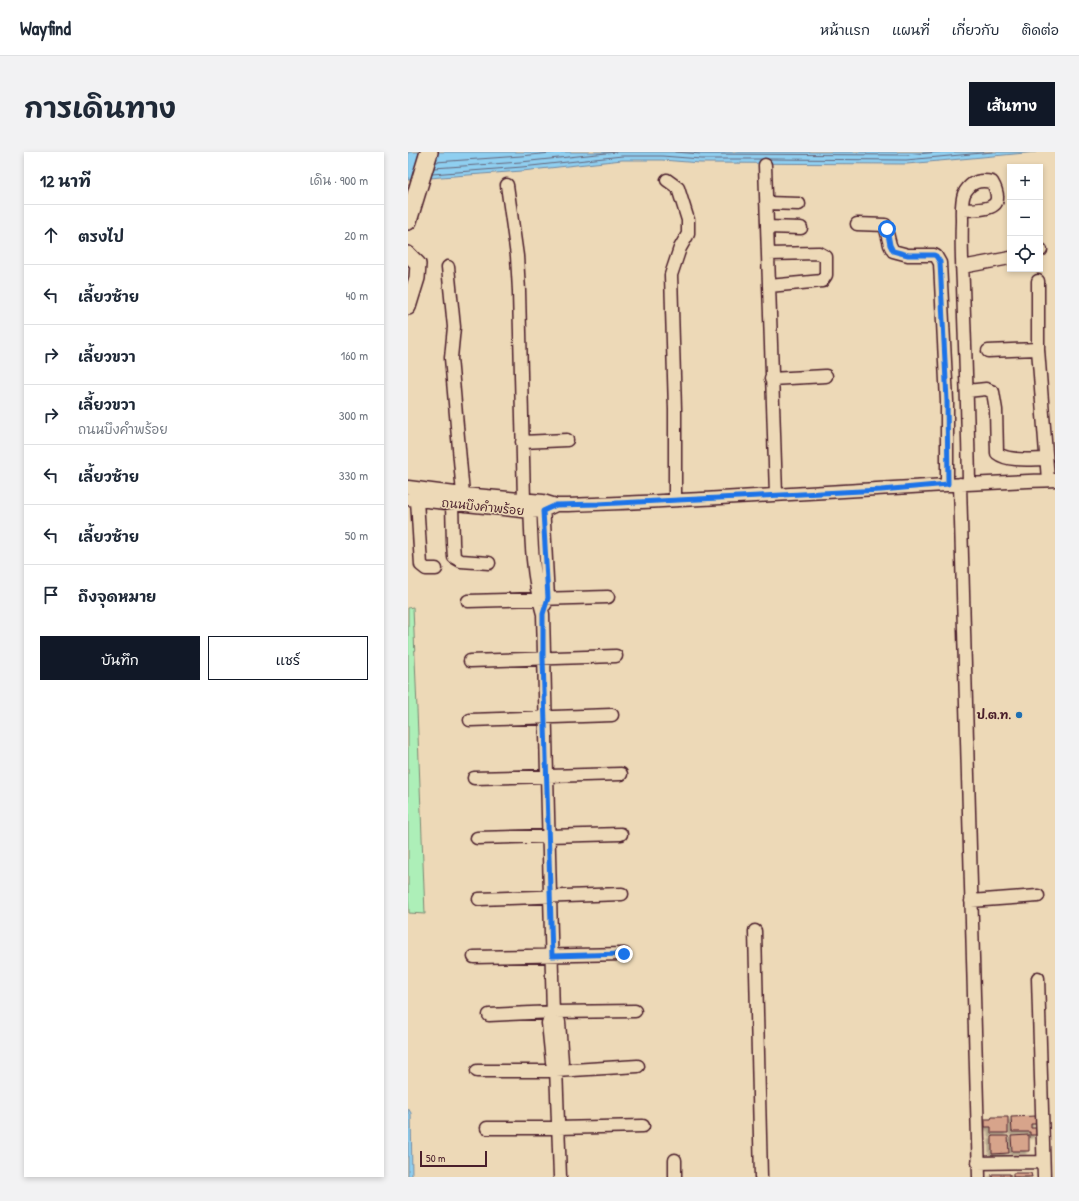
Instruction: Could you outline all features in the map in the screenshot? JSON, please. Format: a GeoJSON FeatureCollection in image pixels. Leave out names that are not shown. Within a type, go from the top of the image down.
{"type":"FeatureCollection","features":[{"type":"Feature","properties":{"kind":"highway"},"geometry":{"type":"LineString","coordinates":[[408,186],[417,152]]}},
{"type":"Feature","properties":{"kind":"highway"},"geometry":{"type":"LineString","coordinates":[[408,221],[429,152]]}},
{"type":"Feature","properties":{"kind":"main road"},"geometry":{"type":"LineString","coordinates":[[408,308],[417,278],[413,259]]}},
{"type":"Feature","properties":{"kind":"street"},"geometry":{"type":"LineString","coordinates":[[765,166],[776,494]]}},
{"type":"Feature","properties":{"kind":"street"},"geometry":{"type":"LineString","coordinates":[[667,180],[678,188],[688,220],[688,234],[680,248],[671,275],[676,500]]}},
{"type":"Feature","properties":{"kind":"street"},"geometry":{"type":"LineString","coordinates":[[507,185],[517,256],[522,442],[532,550],[543,598]]}},
{"type":"Feature","properties":{"kind":"street"},"geometry":{"type":"LineString","coordinates":[[766,203],[799,204]]}},
{"type":"Feature","properties":{"kind":"street"},"geometry":{"type":"LineString","coordinates":[[962,210],[962,267],[967,391],[959,484],[979,1177]]}},
{"type":"Feature","properties":{"kind":"street"},"geometry":{"type":"LineString","coordinates":[[857,224],[886,226],[890,245],[893,251],[908,255],[934,255],[940,262],[947,401],[959,484]]}},
{"type":"Feature","properties":{"kind":"street"},"geometry":{"type":"LineString","coordinates":[[767,227],[802,228]]}},
{"type":"Feature","properties":{"kind":"street"},"geometry":{"type":"LineString","coordinates":[[768,254],[819,253],[826,257],[826,275],[822,281],[769,286]]}},
{"type":"Feature","properties":{"kind":"street"},"geometry":{"type":"LineString","coordinates":[[962,267],[1007,259]]}},
{"type":"Feature","properties":{"kind":"street"},"geometry":{"type":"LineString","coordinates":[[448,267],[454,328],[451,358],[463,494]]}},
{"type":"Feature","properties":{"kind":"street"},"geometry":{"type":"LineString","coordinates":[[1038,282],[1038,349],[1046,459],[1051,480]]}},
{"type":"Feature","properties":{"kind":"street"},"geometry":{"type":"LineString","coordinates":[[988,351],[1038,349]]}},
{"type":"Feature","properties":{"kind":"street"},"geometry":{"type":"LineString","coordinates":[[771,378],[826,376]]}},
{"type":"Feature","properties":{"kind":"street"},"geometry":{"type":"LineString","coordinates":[[967,391],[986,388],[993,392],[996,410],[997,454],[1012,459],[1046,459]]}},
{"type":"Feature","properties":{"kind":"street"},"geometry":{"type":"LineString","coordinates":[[522,442],[567,440]]}},
{"type":"Feature","properties":{"kind":"street","name":"ถนนบึงคำพร้อย"},"geometry":{"type":"LineString","coordinates":[[408,487],[543,506],[881,490],[959,484],[1051,480]]}},
{"type":"Feature","properties":{"kind":"street"},"geometry":{"type":"LineString","coordinates":[[412,499],[421,565],[426,569],[436,569]]}},
{"type":"Feature","properties":{"kind":"street","name":"ถนนบึงคำพร้อย"},"geometry":{"type":"LineString","coordinates":[[412,499],[452,504],[528,504]]}},
{"type":"Feature","properties":{"kind":"street"},"geometry":{"type":"LineString","coordinates":[[452,504],[454,557],[460,561],[489,563]]}},
{"type":"Feature","properties":{"kind":"street"},"geometry":{"type":"LineString","coordinates":[[543,506],[545,549],[543,658],[553,1013],[559,1022],[562,1062],[556,1069],[560,1177]]}},
{"type":"Feature","properties":{"kind":"street"},"geometry":{"type":"LineString","coordinates":[[532,550],[545,549]]}},
{"type":"Feature","properties":{"kind":"street"},"geometry":{"type":"LineString","coordinates":[[468,601],[608,597]]}},
{"type":"Feature","properties":{"kind":"street"},"geometry":{"type":"LineString","coordinates":[[470,661],[616,656]]}},
{"type":"Feature","properties":{"kind":"street"},"geometry":{"type":"LineString","coordinates":[[470,720],[612,715]]}},
{"type":"Feature","properties":{"kind":"street"},"geometry":{"type":"LineString","coordinates":[[474,778],[621,774]]}},
{"type":"Feature","properties":{"kind":"street"},"geometry":{"type":"LineString","coordinates":[[477,838],[621,834]]}},
{"type":"Feature","properties":{"kind":"street"},"geometry":{"type":"LineString","coordinates":[[479,899],[622,894]]}},
{"type":"Feature","properties":{"kind":"street"},"geometry":{"type":"LineString","coordinates":[[971,901],[1038,896]]}},
{"type":"Feature","properties":{"kind":"street"},"geometry":{"type":"LineString","coordinates":[[755,931],[761,1177]]}},
{"type":"Feature","properties":{"kind":"street"},"geometry":{"type":"LineString","coordinates":[[474,957],[624,954]]}},
{"type":"Feature","properties":{"kind":"street"},"geometry":{"type":"LineString","coordinates":[[1038,978],[1044,1177]]}},
{"type":"Feature","properties":{"kind":"street"},"geometry":{"type":"LineString","coordinates":[[489,1015],[635,1011]]}},
{"type":"Feature","properties":{"kind":"street"},"geometry":{"type":"LineString","coordinates":[[477,1071],[638,1066]]}},
{"type":"Feature","properties":{"kind":"street"},"geometry":{"type":"LineString","coordinates":[[487,1128],[643,1126]]}},
{"type":"Feature","properties":{"kind":"street"},"geometry":{"type":"LineString","coordinates":[[675,1160],[675,1177]]}},
{"type":"Feature","properties":{"kind":"street"},"geometry":{"type":"LineString","coordinates":[[978,1163],[1043,1162]]}},
{"type":"Feature","properties":{"kind":"green space"},"geometry":{"type":"Polygon","coordinates":[[[413,607],[425,914],[409,913],[408,608],[413,607]]]}},
{"type":"Feature","properties":{"kind":"water"},"geometry":{"type":"Polygon","coordinates":[[[408,152],[1036,152],[907,164],[700,163],[662,160],[622,160],[522,171],[408,180],[408,152]]]}},
{"type":"Feature","properties":{"kind":"water"},"geometry":{"type":"Polygon","coordinates":[[[408,1108],[411,1113],[412,1177],[408,1177],[408,1108]]]}},
{"type":"Feature","properties":{"kind":"building"},"geometry":{"type":"Polygon","coordinates":[[[1036,1116],[1036,1124],[1031,1124],[1031,1128],[1036,1128],[1037,1135],[1030,1135],[1030,1132],[1012,1132],[1011,1117],[1036,1116]]]}},
{"type":"Feature","properties":{"kind":"building"},"geometry":{"type":"Polygon","coordinates":[[[992,1117],[1008,1117],[1008,1133],[991,1133],[991,1127],[985,1127],[985,1119],[991,1119],[992,1117]]]}},
{"type":"Feature","properties":{"kind":"building"},"geometry":{"type":"Polygon","coordinates":[[[1029,1135],[1029,1151],[1012,1151],[1011,1136],[1029,1135]]]}},
{"type":"Feature","properties":{"kind":"building"},"geometry":{"type":"Polygon","coordinates":[[[992,1136],[1008,1136],[1009,1153],[992,1154],[992,1136]]]}},
{"type":"Feature","properties":{"kind":"building"},"geometry":{"type":"Polygon","coordinates":[[[1013,1173],[1031,1173],[1032,1177],[1013,1177],[1013,1173]]]}},
{"type":"Feature","properties":{"kind":"building"},"geometry":{"type":"Polygon","coordinates":[[[992,1174],[1010,1174],[1010,1177],[992,1177],[992,1174]]]}},
{"type":"Feature","properties":{"kind":"place","name":"ป.ต.ท."},"geometry":{"type":"Point","coordinates":[1019,715]}},
{"type":"Feature","properties":{"kind":"route"},"geometry":{"type":"LineString","coordinates":[[624,954],[552,956],[543,658],[543,614],[548,598],[543,511],[556,505],[881,490],[948,484],[947,401],[940,262],[934,255],[908,255],[893,251],[890,245],[887,229]]}}]}
